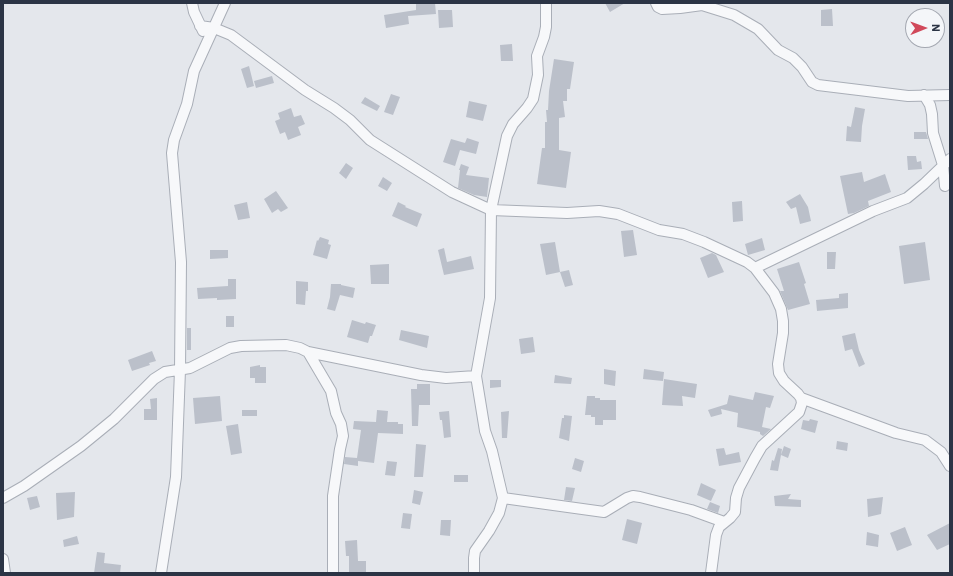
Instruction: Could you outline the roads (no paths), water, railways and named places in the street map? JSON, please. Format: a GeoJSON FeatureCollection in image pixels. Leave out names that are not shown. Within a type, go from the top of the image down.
{"type":"FeatureCollection","features":[{"type":"Feature","properties":{"kind":"street"},"geometry":{"type":"LineString","coordinates":[[192,3],[200,26],[208,40]]}},
{"type":"Feature","properties":{"kind":"street"},"geometry":{"type":"LineString","coordinates":[[161,573],[176,477],[180,370],[181,262],[172,153],[174,140],[187,104],[194,71],[225,3]]}},
{"type":"Feature","properties":{"kind":"street"},"geometry":{"type":"LineString","coordinates":[[474,573],[475,551],[500,513],[503,498],[492,451],[485,431],[476,376],[490,298],[491,210],[507,136],[513,124],[533,99],[538,75],[537,56],[546,27],[546,3]]}},
{"type":"Feature","properties":{"kind":"street"},"geometry":{"type":"LineString","coordinates":[[656,3],[658,7],[662,9],[702,5],[734,15],[758,29],[778,50],[793,58],[802,66],[812,82],[818,85],[908,96],[950,94]]}},
{"type":"Feature","properties":{"kind":"street"},"geometry":{"type":"LineString","coordinates":[[200,26],[214,28],[231,35],[305,90],[350,120],[370,140],[452,192],[491,210],[567,213],[599,211],[618,214],[659,230],[683,234],[747,262],[755,268],[774,293],[781,309],[783,333],[778,364],[779,373],[784,381],[801,398],[896,433],[925,440],[941,452],[950,466]]}},
{"type":"Feature","properties":{"kind":"street"},"geometry":{"type":"LineString","coordinates":[[924,95],[930,105],[933,133],[947,162],[948,187],[924,184]]}},
{"type":"Feature","properties":{"kind":"street"},"geometry":{"type":"LineString","coordinates":[[755,268],[873,211],[900,201],[912,194],[947,162]]}},
{"type":"Feature","properties":{"kind":"street"},"geometry":{"type":"LineString","coordinates":[[3,498],[24,486],[81,446],[114,419],[154,379],[165,372],[190,368],[230,348],[241,346],[286,345],[300,348],[308,352],[435,378],[476,376]]}},
{"type":"Feature","properties":{"kind":"street"},"geometry":{"type":"LineString","coordinates":[[308,352],[331,391],[343,436],[333,496],[333,573]]}},
{"type":"Feature","properties":{"kind":"street"},"geometry":{"type":"LineString","coordinates":[[711,573],[716,535],[719,527],[735,512],[736,498],[739,488],[762,446],[799,412],[802,403],[801,398]]}},
{"type":"Feature","properties":{"kind":"street"},"geometry":{"type":"LineString","coordinates":[[503,498],[604,512],[627,498],[640,496],[691,510],[724,522]]}},
{"type":"Feature","properties":{"kind":"street"},"geometry":{"type":"LineString","coordinates":[[3,559],[5,573]]}}]}
